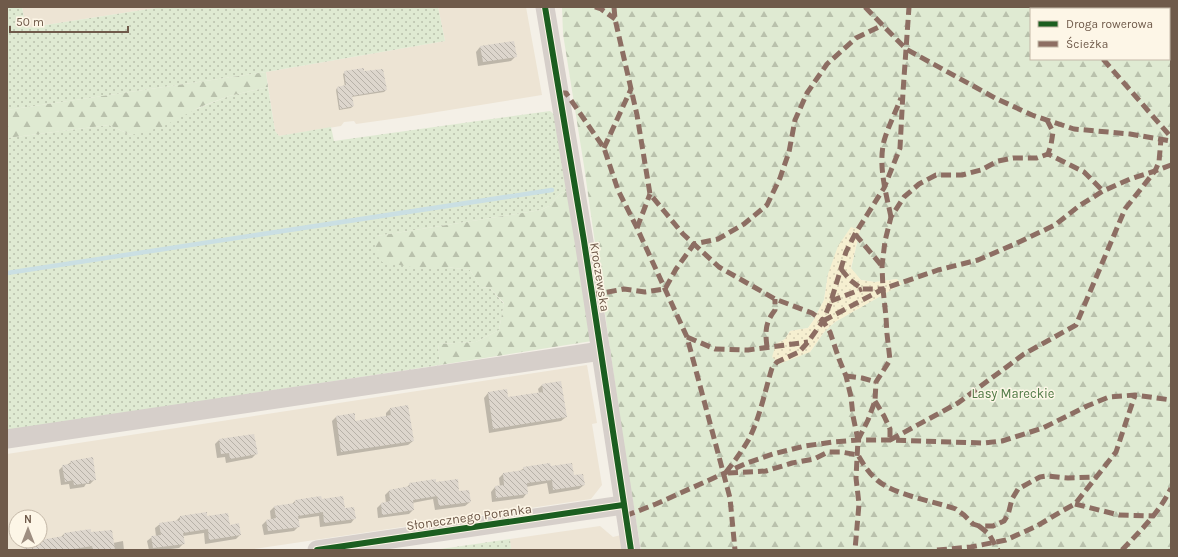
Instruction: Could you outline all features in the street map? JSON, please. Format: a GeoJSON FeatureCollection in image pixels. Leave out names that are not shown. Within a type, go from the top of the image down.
{"type":"FeatureCollection","features":[{"type":"Feature","properties":{"kind":"street","name":"Kroczewska"},"geometry":{"type":"LineString","coordinates":[[545,7],[583,233],[631,550]]}},
{"type":"Feature","properties":{"kind":"street"},"geometry":{"type":"LineString","coordinates":[[7,439],[600,351]]}},
{"type":"Feature","properties":{"kind":"street","name":"Słonecznego Poranka"},"geometry":{"type":"LineString","coordinates":[[317,550],[623,505]]}},
{"type":"Feature","properties":{"kind":"shaded area"},"geometry":{"type":"Polygon","coordinates":[[[22,7],[162,7],[26,28],[22,7]]]}},
{"type":"Feature","properties":{"kind":"shaded area"},"geometry":{"type":"Polygon","coordinates":[[[438,7],[526,7],[542,95],[356,124],[354,121],[344,122],[341,126],[279,136],[275,131],[266,72],[445,41],[438,7]]]}},
{"type":"Feature","properties":{"kind":"shaded area"},"geometry":{"type":"Polygon","coordinates":[[[587,365],[597,423],[592,424],[602,485],[591,499],[247,550],[7,550],[7,454],[587,365]]]}},
{"type":"Feature","properties":{"kind":"shaded area"},"geometry":{"type":"Polygon","coordinates":[[[600,526],[613,537],[621,535],[623,550],[511,550],[510,539],[600,526]]]}},
{"type":"Feature","properties":{"kind":"green space"},"geometry":{"type":"Polygon","coordinates":[[[7,7],[22,7],[26,28],[162,7],[438,7],[445,41],[266,72],[7,110],[7,7]]]}},
{"type":"Feature","properties":{"kind":"green space","name":"Lasy Mareckie"},"geometry":{"type":"Polygon","coordinates":[[[562,7],[1171,7],[1171,550],[641,550],[626,461],[584,166],[563,34],[562,7]],[[860,230],[828,274],[824,300],[808,328],[790,331],[785,339],[776,344],[810,352],[824,332],[835,322],[901,284],[897,279],[875,282],[861,280],[851,269],[860,230]]]}},
{"type":"Feature","properties":{"kind":"green space"},"geometry":{"type":"Polygon","coordinates":[[[266,72],[268,87],[229,96],[200,107],[162,127],[131,135],[109,125],[7,138],[7,110],[266,72]]]}},
{"type":"Feature","properties":{"kind":"green space"},"geometry":{"type":"Polygon","coordinates":[[[268,87],[275,131],[279,136],[331,127],[334,141],[550,111],[555,115],[572,191],[561,193],[549,206],[541,210],[377,236],[447,267],[470,270],[480,287],[490,288],[504,304],[499,330],[476,342],[438,344],[440,365],[7,431],[7,138],[109,125],[131,135],[229,96],[268,87]]]}},
{"type":"Feature","properties":{"kind":"green space"},"geometry":{"type":"Polygon","coordinates":[[[572,191],[592,341],[440,365],[438,344],[476,342],[499,330],[504,303],[490,288],[480,287],[470,270],[447,267],[411,267],[382,262],[374,251],[377,236],[541,210],[549,206],[561,193],[572,191]]]}},
{"type":"Feature","properties":{"kind":"green space"},"geometry":{"type":"Polygon","coordinates":[[[510,539],[511,550],[434,550],[510,539]]]}},
{"type":"Feature","properties":{"kind":"sand"},"geometry":{"type":"Polygon","coordinates":[[[851,227],[860,230],[851,268],[861,280],[875,282],[897,279],[902,284],[835,322],[824,332],[810,352],[779,364],[772,357],[776,344],[785,339],[790,331],[808,328],[813,321],[824,300],[828,274],[838,246],[851,227]]]}},
{"type":"Feature","properties":{"kind":"building"},"geometry":{"type":"Polygon","coordinates":[[[514,41],[517,57],[483,62],[480,46],[514,41]]]}},
{"type":"Feature","properties":{"kind":"building"},"geometry":{"type":"Polygon","coordinates":[[[364,68],[364,71],[383,69],[387,90],[352,96],[354,106],[340,109],[337,87],[346,85],[344,71],[364,68]]]}},
{"type":"Feature","properties":{"kind":"building"},"geometry":{"type":"Polygon","coordinates":[[[561,381],[567,417],[493,429],[488,392],[507,389],[508,397],[543,392],[542,384],[561,381]]]}},
{"type":"Feature","properties":{"kind":"building"},"geometry":{"type":"Polygon","coordinates":[[[408,405],[414,441],[341,452],[336,416],[355,413],[355,421],[391,415],[390,408],[408,405]]]}},
{"type":"Feature","properties":{"kind":"building"},"geometry":{"type":"Polygon","coordinates":[[[254,434],[258,454],[230,459],[229,453],[221,454],[219,439],[254,434]]]}},
{"type":"Feature","properties":{"kind":"building"},"geometry":{"type":"Polygon","coordinates":[[[93,457],[96,480],[89,481],[89,483],[74,485],[73,480],[65,482],[62,465],[71,464],[70,461],[93,457]]]}},
{"type":"Feature","properties":{"kind":"building"},"geometry":{"type":"Polygon","coordinates":[[[550,463],[551,466],[572,463],[574,475],[583,474],[585,485],[553,490],[552,480],[527,483],[528,494],[496,498],[495,486],[504,485],[503,473],[524,470],[523,467],[550,463]]]}},
{"type":"Feature","properties":{"kind":"building"},"geometry":{"type":"Polygon","coordinates":[[[436,479],[436,482],[458,479],[459,491],[469,490],[471,502],[439,506],[437,496],[413,500],[414,510],[382,515],[381,503],[390,501],[389,490],[410,486],[409,483],[436,479]]]}},
{"type":"Feature","properties":{"kind":"building"},"geometry":{"type":"Polygon","coordinates":[[[321,496],[322,499],[343,496],[345,508],[354,507],[356,519],[324,523],[323,512],[298,516],[300,527],[268,531],[266,520],[276,518],[274,506],[295,503],[295,500],[321,496]]]}},
{"type":"Feature","properties":{"kind":"building"},"geometry":{"type":"Polygon","coordinates":[[[207,512],[207,516],[228,513],[230,525],[239,523],[241,535],[209,540],[208,529],[183,533],[185,544],[153,548],[151,536],[161,535],[159,523],[180,520],[180,516],[207,512]]]}},
{"type":"Feature","properties":{"kind":"building"},"geometry":{"type":"Polygon","coordinates":[[[91,529],[91,532],[112,530],[115,550],[93,550],[92,546],[68,550],[24,550],[48,549],[48,539],[64,536],[64,533],[91,529]]]}},
{"type":"Feature","properties":{"kind":"waterway"},"geometry":{"type":"LineString","coordinates":[[7,273],[552,190]]}},
{"type":"Feature","properties":{"kind":"marked path"},"geometry":{"type":"LineString","coordinates":[[595,7],[601,9],[615,19]]}},
{"type":"Feature","properties":{"kind":"marked path"},"geometry":{"type":"LineString","coordinates":[[614,7],[615,19],[637,115],[650,194],[683,234],[719,267],[775,299],[812,313],[823,321],[830,332],[846,376],[858,440],[856,478],[859,504],[855,550]]}},
{"type":"Feature","properties":{"kind":"marked path"},"geometry":{"type":"LineString","coordinates":[[865,7],[906,49],[995,98],[1032,115],[1074,129],[1130,134],[1171,141]]}},
{"type":"Feature","properties":{"kind":"marked path"},"geometry":{"type":"LineString","coordinates":[[726,472],[744,448],[753,431],[772,368],[777,362],[799,352],[823,321],[831,301],[846,252],[855,234],[884,188],[900,148],[909,7]]}},
{"type":"Feature","properties":{"kind":"marked path"},"geometry":{"type":"LineString","coordinates":[[592,295],[624,289],[645,292],[665,289],[676,269],[694,244],[718,239],[744,224],[767,205],[780,178],[789,152],[795,120],[807,93],[827,64],[856,38],[883,25]]}},
{"type":"Feature","properties":{"kind":"marked path"},"geometry":{"type":"LineString","coordinates":[[1104,60],[1171,137]]}},
{"type":"Feature","properties":{"kind":"marked path"},"geometry":{"type":"LineString","coordinates":[[604,148],[631,89]]}},
{"type":"Feature","properties":{"kind":"marked path"},"geometry":{"type":"LineString","coordinates":[[560,93],[566,93],[604,148],[618,190],[687,337],[730,498],[735,550]]}},
{"type":"Feature","properties":{"kind":"marked path"},"geometry":{"type":"LineString","coordinates":[[891,217],[883,179],[882,150],[884,141],[901,98]]}},
{"type":"Feature","properties":{"kind":"marked path"},"geometry":{"type":"LineString","coordinates":[[1047,120],[1053,132],[1048,154]]}},
{"type":"Feature","properties":{"kind":"marked path"},"geometry":{"type":"LineString","coordinates":[[890,440],[958,403],[1024,354],[1076,325],[1125,209],[1155,171],[1159,162],[1161,139]]}},
{"type":"Feature","properties":{"kind":"marked path"},"geometry":{"type":"LineString","coordinates":[[858,440],[875,401],[876,382],[890,360],[882,266],[885,241],[891,217],[904,197],[919,184],[936,175],[962,175],[981,170],[998,161],[1013,158],[1037,158],[1048,154],[1084,172],[1103,191]]}},
{"type":"Feature","properties":{"kind":"marked path"},"geometry":{"type":"LineString","coordinates":[[823,321],[883,289],[938,270],[978,260],[1015,244],[1055,225],[1079,206],[1103,191],[1130,179],[1171,165]]}},
{"type":"Feature","properties":{"kind":"marked path"},"geometry":{"type":"LineString","coordinates":[[637,228],[650,194]]}},
{"type":"Feature","properties":{"kind":"marked path"},"geometry":{"type":"LineString","coordinates":[[855,234],[882,266]]}},
{"type":"Feature","properties":{"kind":"marked path"},"geometry":{"type":"LineString","coordinates":[[841,269],[850,280],[862,289],[883,289]]}},
{"type":"Feature","properties":{"kind":"marked path"},"geometry":{"type":"LineString","coordinates":[[831,301],[862,289]]}},
{"type":"Feature","properties":{"kind":"marked path"},"geometry":{"type":"LineString","coordinates":[[767,347],[766,327],[775,310],[775,299]]}},
{"type":"Feature","properties":{"kind":"marked path"},"geometry":{"type":"LineString","coordinates":[[687,337],[715,349],[748,350],[808,342]]}},
{"type":"Feature","properties":{"kind":"marked path"},"geometry":{"type":"LineString","coordinates":[[846,376],[876,382]]}},
{"type":"Feature","properties":{"kind":"marked path"},"geometry":{"type":"LineString","coordinates":[[625,516],[656,504],[747,463],[773,454],[805,446],[858,440],[983,443],[1002,441],[1043,428],[1087,406],[1109,397],[1135,395],[1171,400]]}},
{"type":"Feature","properties":{"kind":"marked path"},"geometry":{"type":"LineString","coordinates":[[937,550],[971,547],[1006,540],[1037,526],[1075,504],[1116,452],[1135,395]]}},
{"type":"Feature","properties":{"kind":"marked path"},"geometry":{"type":"LineString","coordinates":[[875,401],[890,429],[890,440]]}},
{"type":"Feature","properties":{"kind":"marked path"},"geometry":{"type":"LineString","coordinates":[[728,473],[766,471],[792,463],[814,459],[828,452],[841,452],[858,455],[871,474],[884,485],[903,494],[956,509],[973,524],[979,526],[993,526],[1004,521],[1008,515],[1012,499],[1018,489],[1040,477],[1097,477]]}},
{"type":"Feature","properties":{"kind":"marked path"},"geometry":{"type":"LineString","coordinates":[[1122,550],[1155,513],[1171,488]]}},
{"type":"Feature","properties":{"kind":"marked path"},"geometry":{"type":"LineString","coordinates":[[1075,504],[1119,515],[1154,516]]}},
{"type":"Feature","properties":{"kind":"marked path"},"geometry":{"type":"LineString","coordinates":[[979,526],[989,534],[998,550]]}},
{"type":"Feature","properties":{"kind":"cycle path"},"geometry":{"type":"LineString","coordinates":[[545,7],[584,241],[631,550]]}},
{"type":"Feature","properties":{"kind":"cycle path"},"geometry":{"type":"LineString","coordinates":[[317,550],[623,505]]}}]}
